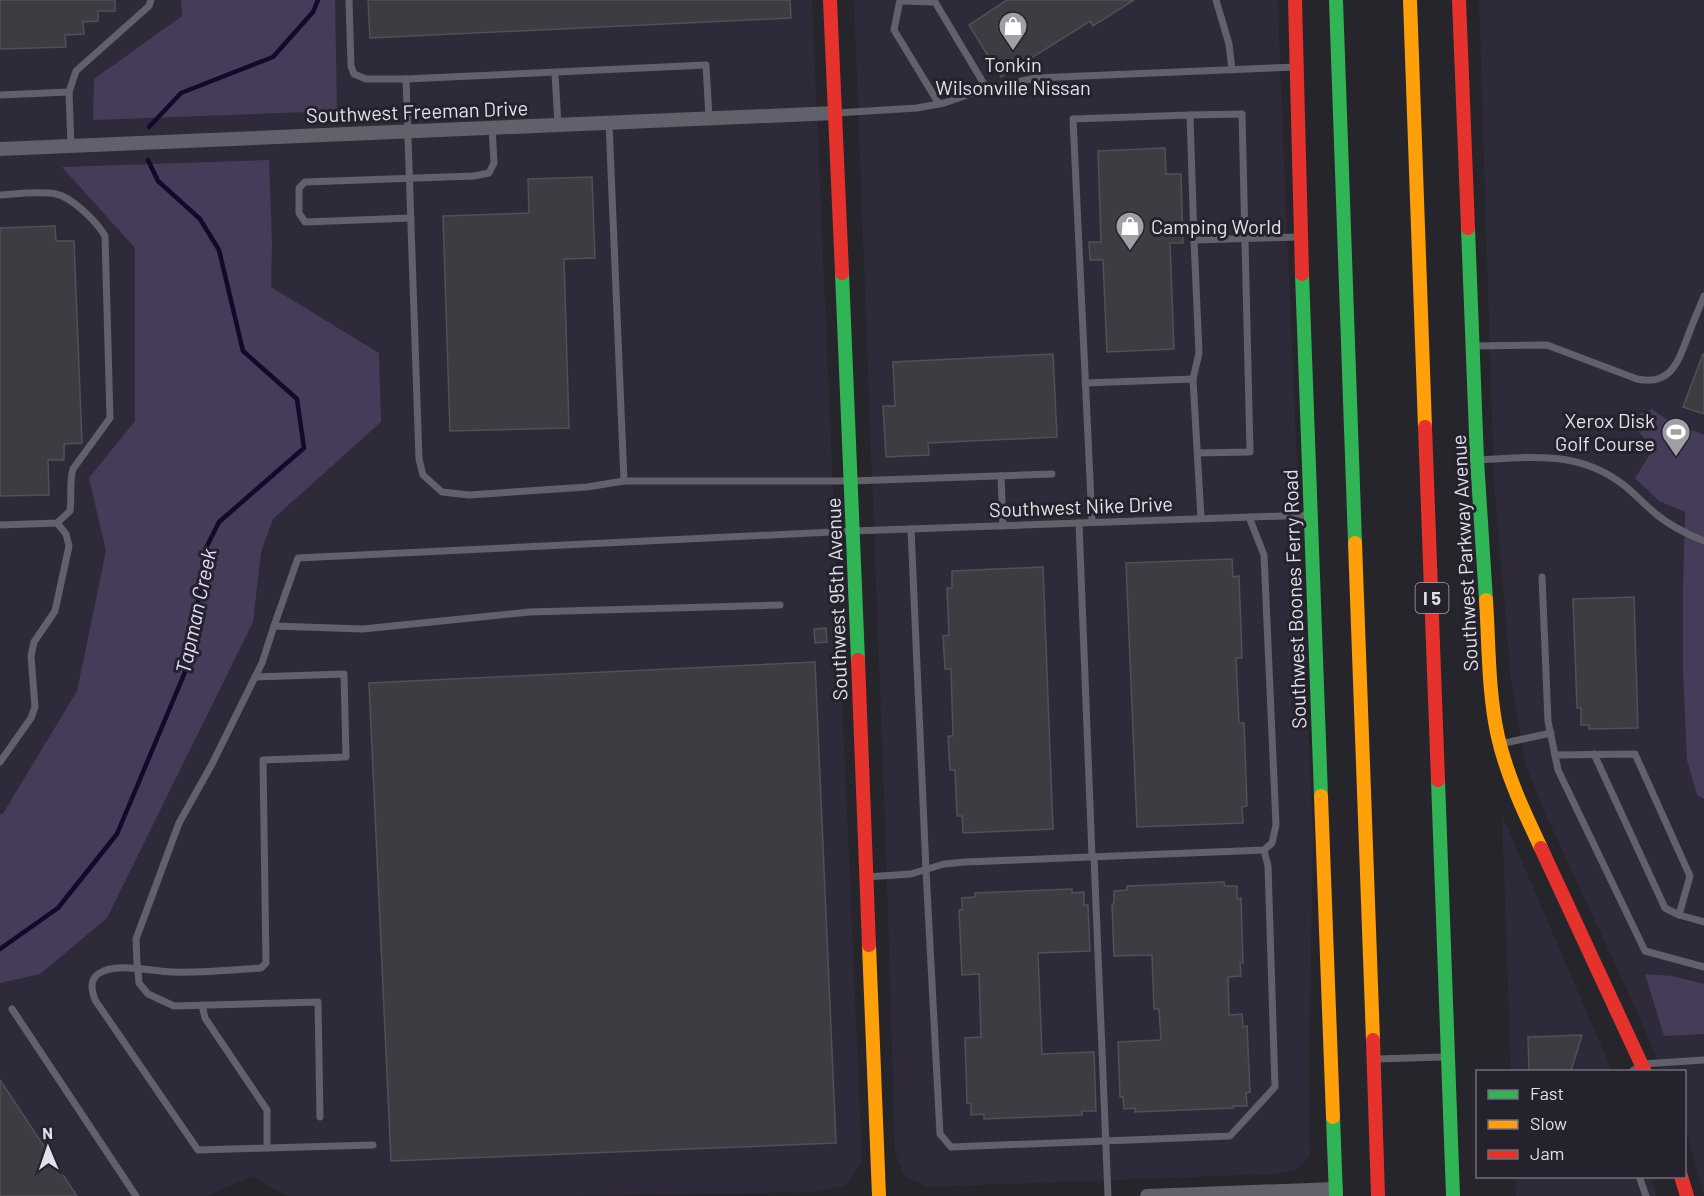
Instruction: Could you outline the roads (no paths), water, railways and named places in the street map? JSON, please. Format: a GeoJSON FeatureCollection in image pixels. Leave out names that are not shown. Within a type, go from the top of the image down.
{"type":"FeatureCollection","features":[{"type":"Feature","properties":{"kind":"main road","name":"Southwest 95th Avenue"},"geometry":{"type":"LineString","coordinates":[[830,0],[879,1196]]}},
{"type":"Feature","properties":{"kind":"main road","name":"Southwest Boones Ferry Road"},"geometry":{"type":"LineString","coordinates":[[1295,0],[1300,237],[1336,1193]]}},
{"type":"Feature","properties":{"kind":"main road"},"geometry":{"type":"LineString","coordinates":[[1336,0],[1378,1196]]}},
{"type":"Feature","properties":{"kind":"main road","name":"I 5"},"geometry":{"type":"LineString","coordinates":[[1410,0],[1454,1196]]}},
{"type":"Feature","properties":{"kind":"main road","name":"Southwest Parkway Avenue"},"geometry":{"type":"LineString","coordinates":[[1459,0],[1477,460],[1493,706],[1505,763],[1520,804],[1639,1069]]}},
{"type":"Feature","properties":{"kind":"main road"},"geometry":{"type":"LineString","coordinates":[[1682,1178],[1687,1196]]}},
{"type":"Feature","properties":{"kind":"street","name":"Southwest Freeman Drive"},"geometry":{"type":"LineString","coordinates":[[0,149],[836,113]]}},
{"type":"Feature","properties":{"kind":"street"},"geometry":{"type":"LineString","coordinates":[[1147,1196],[1336,1193]]}},
{"type":"Feature","properties":{"kind":"lane"},"geometry":{"type":"LineString","coordinates":[[71,146],[69,92],[76,71],[149,6],[151,0]]}},
{"type":"Feature","properties":{"kind":"lane"},"geometry":{"type":"LineString","coordinates":[[349,0],[351,66],[354,74],[366,79],[706,65],[709,118]]}},
{"type":"Feature","properties":{"kind":"lane"},"geometry":{"type":"LineString","coordinates":[[1216,0],[1229,44],[1232,70]]}},
{"type":"Feature","properties":{"kind":"lane"},"geometry":{"type":"LineString","coordinates":[[939,104],[894,30],[900,1],[936,1],[987,89]]}},
{"type":"Feature","properties":{"kind":"lane"},"geometry":{"type":"LineString","coordinates":[[836,113],[917,108],[1035,78],[1298,67]]}},
{"type":"Feature","properties":{"kind":"lane"},"geometry":{"type":"LineString","coordinates":[[555,73],[558,124]]}},
{"type":"Feature","properties":{"kind":"lane"},"geometry":{"type":"LineString","coordinates":[[406,79],[419,459],[423,475],[442,492],[469,495],[587,487],[624,481],[851,481],[1052,474]]}},
{"type":"Feature","properties":{"kind":"lane"},"geometry":{"type":"LineString","coordinates":[[0,95],[69,92]]}},
{"type":"Feature","properties":{"kind":"lane"},"geometry":{"type":"LineString","coordinates":[[1092,522],[1073,118],[1242,114],[1250,452],[1198,453]]}},
{"type":"Feature","properties":{"kind":"lane"},"geometry":{"type":"LineString","coordinates":[[1190,115],[1198,353],[1193,379],[1201,518]]}},
{"type":"Feature","properties":{"kind":"lane"},"geometry":{"type":"LineString","coordinates":[[609,123],[624,481]]}},
{"type":"Feature","properties":{"kind":"lane"},"geometry":{"type":"LineString","coordinates":[[411,218],[306,222],[299,213],[299,188],[305,182],[474,176],[489,173],[494,163],[492,127]]}},
{"type":"Feature","properties":{"kind":"lane"},"geometry":{"type":"LineString","coordinates":[[0,195],[58,194],[89,216],[105,236],[110,418],[70,478],[72,496],[70,512],[57,523],[0,525]]}},
{"type":"Feature","properties":{"kind":"lane"},"geometry":{"type":"LineString","coordinates":[[1194,240],[1300,237]]}},
{"type":"Feature","properties":{"kind":"lane"},"geometry":{"type":"LineString","coordinates":[[1472,346],[1546,345],[1637,379],[1655,380],[1666,375],[1677,365],[1704,296]]}},
{"type":"Feature","properties":{"kind":"lane"},"geometry":{"type":"LineString","coordinates":[[1085,383],[1193,379]]}},
{"type":"Feature","properties":{"kind":"lane"},"geometry":{"type":"LineString","coordinates":[[1477,460],[1537,457],[1559,458],[1588,465],[1601,470],[1619,482],[1668,523],[1704,541]]}},
{"type":"Feature","properties":{"kind":"lane"},"geometry":{"type":"LineString","coordinates":[[1001,476],[1003,526]]}},
{"type":"Feature","properties":{"kind":"lane","name":"Southwest Nike Drive"},"geometry":{"type":"LineString","coordinates":[[274,626],[298,558],[852,531],[1310,515]]}},
{"type":"Feature","properties":{"kind":"lane"},"geometry":{"type":"LineString","coordinates":[[866,877],[911,874],[944,864],[965,862],[1264,850],[1272,843],[1276,825],[1264,555],[1249,517]]}},
{"type":"Feature","properties":{"kind":"lane"},"geometry":{"type":"LineString","coordinates":[[0,762],[31,718],[35,707],[32,656],[34,642],[55,611],[69,546],[66,534],[57,523]]}},
{"type":"Feature","properties":{"kind":"lane"},"geometry":{"type":"LineString","coordinates":[[1079,523],[1108,1196]]}},
{"type":"Feature","properties":{"kind":"lane"},"geometry":{"type":"LineString","coordinates":[[911,529],[940,1134],[951,1147],[1230,1136],[1275,1087],[1268,866],[1264,850]]}},
{"type":"Feature","properties":{"kind":"lane"},"geometry":{"type":"LineString","coordinates":[[1542,577],[1548,721],[1558,770],[1645,951],[1704,967]]}},
{"type":"Feature","properties":{"kind":"lane"},"geometry":{"type":"LineString","coordinates":[[320,1117],[318,1002],[174,1006],[148,994],[139,982],[137,967],[136,939],[179,823],[214,761],[262,663],[274,626],[363,629],[530,612],[780,605]]}},
{"type":"Feature","properties":{"kind":"lane"},"geometry":{"type":"LineString","coordinates":[[255,677],[344,674],[346,757],[263,760],[266,963],[261,968],[170,972],[137,967],[109,970],[98,974],[92,982],[92,990],[95,1000],[198,1150],[373,1145]]}},
{"type":"Feature","properties":{"kind":"lane"},"geometry":{"type":"LineString","coordinates":[[1500,744],[1551,733]]}},
{"type":"Feature","properties":{"kind":"lane"},"geometry":{"type":"LineString","coordinates":[[1594,754],[1665,908],[1679,915],[1704,922]]}},
{"type":"Feature","properties":{"kind":"lane"},"geometry":{"type":"LineString","coordinates":[[1555,755],[1635,754],[1690,876],[1679,915]]}},
{"type":"Feature","properties":{"kind":"lane"},"geometry":{"type":"LineString","coordinates":[[202,1005],[205,1018],[267,1110],[267,1148]]}},
{"type":"Feature","properties":{"kind":"lane"},"geometry":{"type":"LineString","coordinates":[[12,1009],[136,1196]]}},
{"type":"Feature","properties":{"kind":"lane"},"geometry":{"type":"LineString","coordinates":[[1374,1059],[1448,1056]]}},
{"type":"Feature","properties":{"kind":"lane"},"geometry":{"type":"LineString","coordinates":[[1639,1069],[1704,1060]]}},
{"type":"Feature","properties":{"kind":"lane"},"geometry":{"type":"LineString","coordinates":[[1640,1178],[1646,1196]]}},
{"type":"Feature","properties":{"kind":"waterway","name":"Tapman Creek"},"geometry":{"type":"LineString","coordinates":[[149,127],[181,93],[273,57],[313,12],[318,0]]}},
{"type":"Feature","properties":{"kind":"waterway","name":"Tapman Creek"},"geometry":{"type":"LineString","coordinates":[[0,949],[58,908],[117,834],[188,665],[206,548],[219,522],[304,448],[297,399],[243,351],[219,250],[200,219],[158,181],[148,160]]}},
{"type":"Feature","properties":{"kind":"place","name":"Tonkin Wilsonville Nissan"},"geometry":{"type":"Point","coordinates":[1013,52]}},
{"type":"Feature","properties":{"kind":"place","name":"Camping World"},"geometry":{"type":"Point","coordinates":[1130,252]}},
{"type":"Feature","properties":{"kind":"place","name":"Xerox Disk Golf Course"},"geometry":{"type":"Point","coordinates":[1676,458]}}]}
